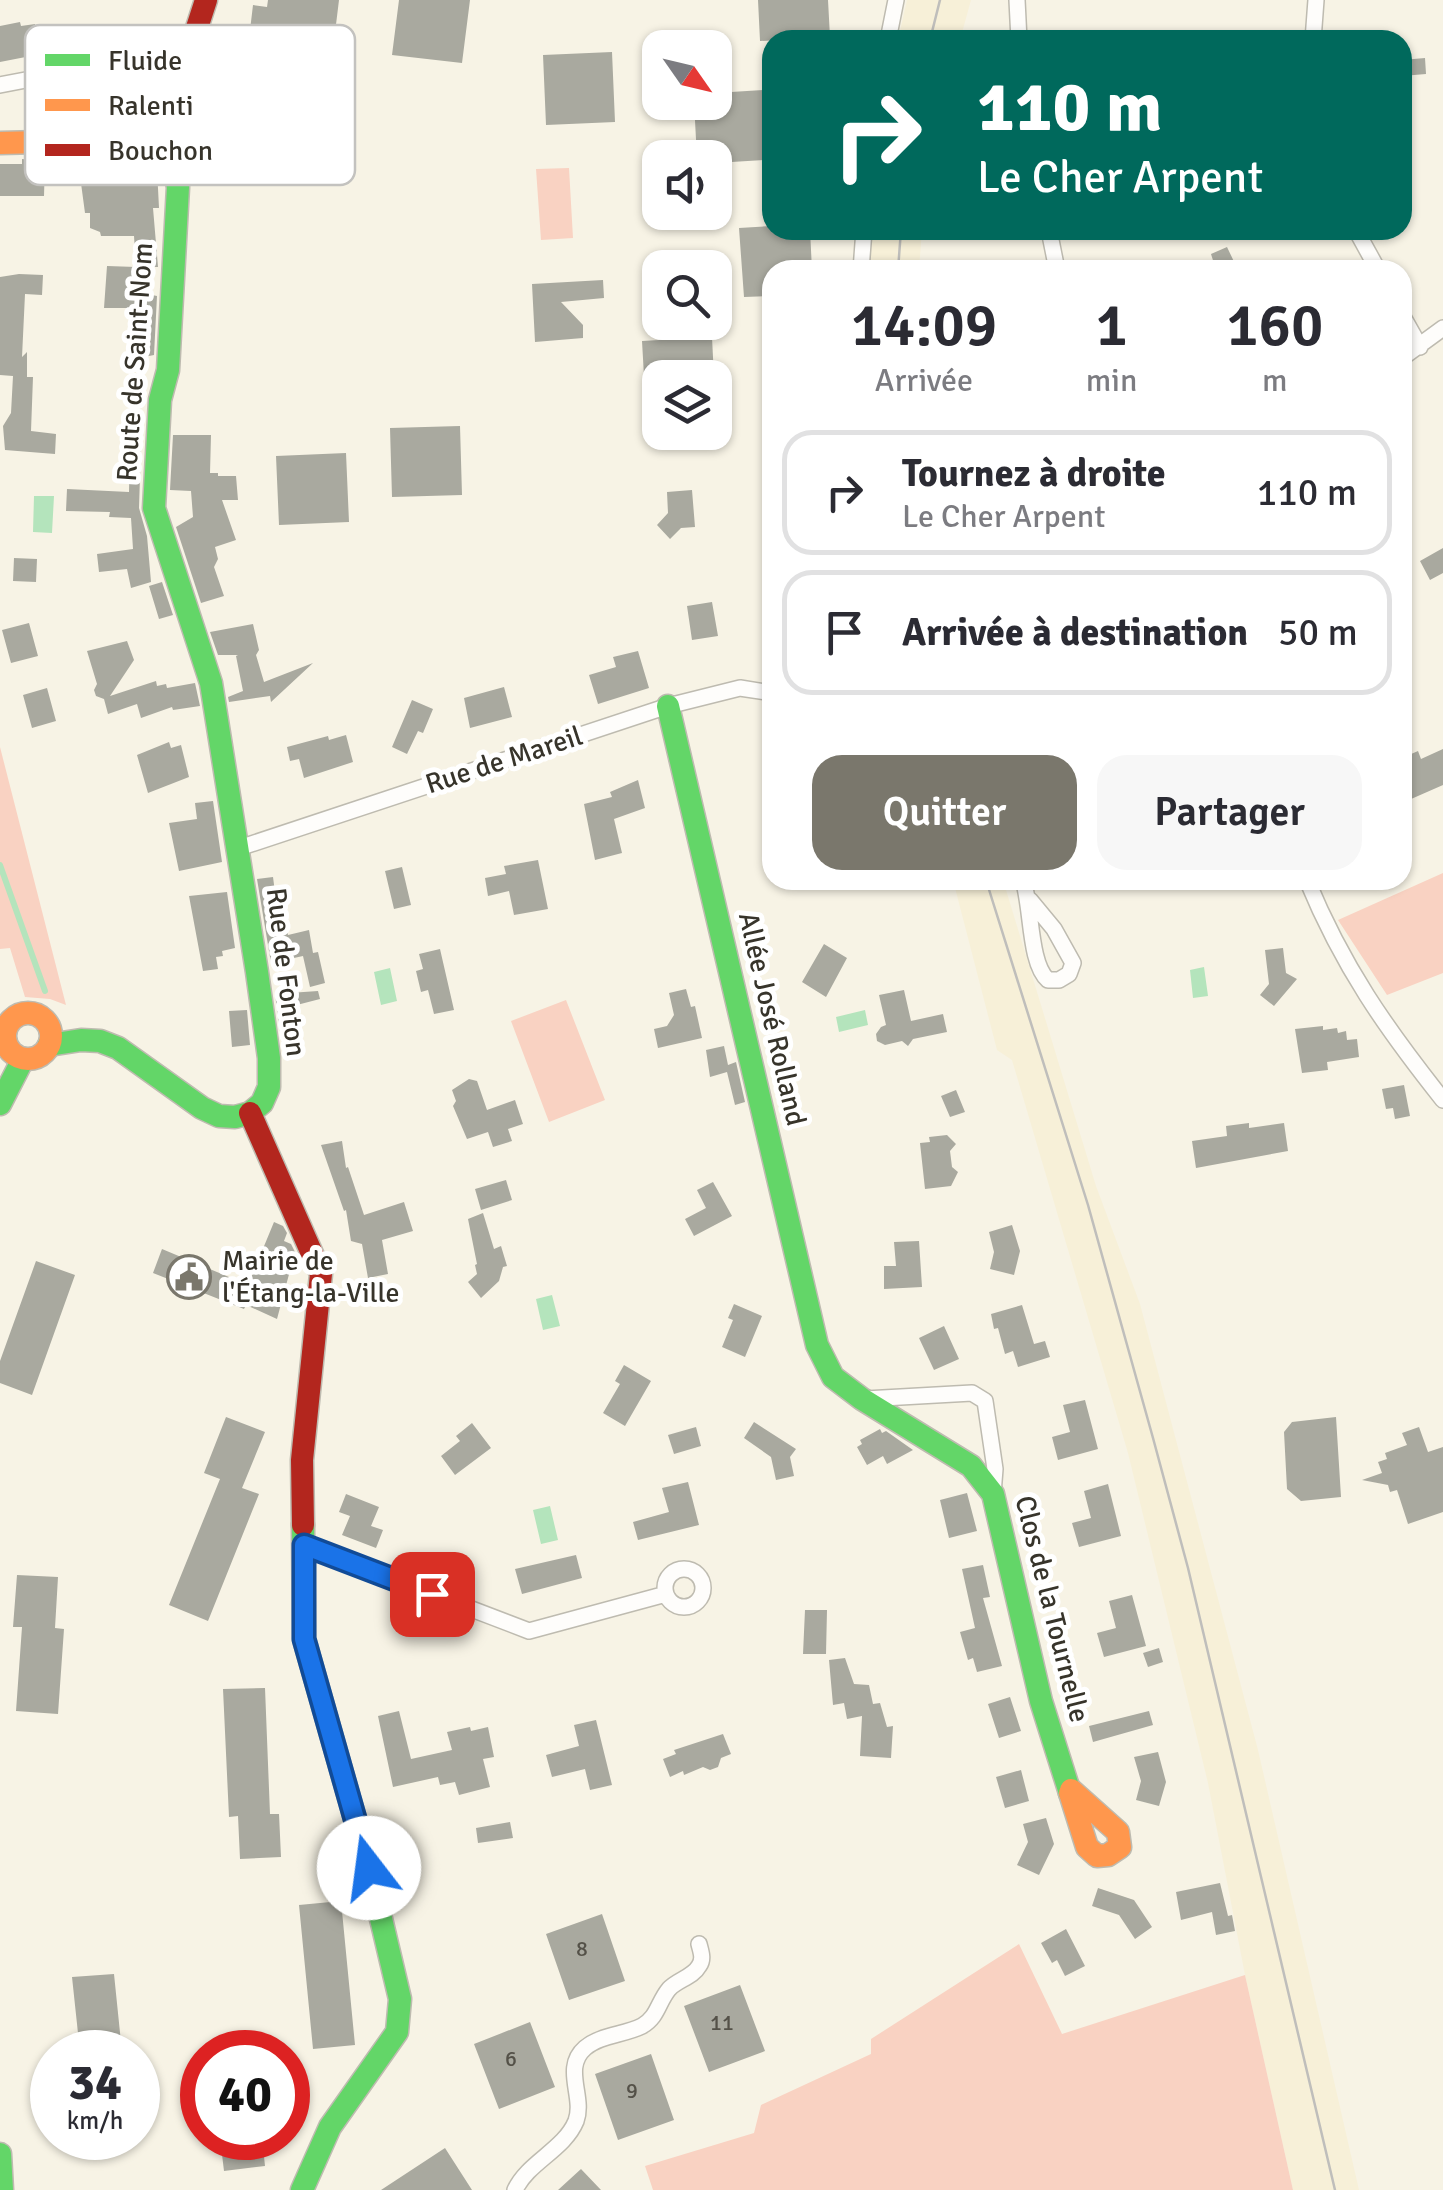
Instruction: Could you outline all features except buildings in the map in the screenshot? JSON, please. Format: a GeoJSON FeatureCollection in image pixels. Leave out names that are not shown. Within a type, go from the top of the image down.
{"type":"FeatureCollection","features":[{"type":"Feature","properties":{"kind":"street"},"geometry":{"type":"LineString","coordinates":[[198,25],[206,0]]}},
{"type":"Feature","properties":{"kind":"street"},"geometry":{"type":"LineString","coordinates":[[890,30],[896,0]]}},
{"type":"Feature","properties":{"kind":"street"},"geometry":{"type":"LineString","coordinates":[[1017,0],[1018,30]]}},
{"type":"Feature","properties":{"kind":"street"},"geometry":{"type":"LineString","coordinates":[[1314,30],[1316,0]]}},
{"type":"Feature","properties":{"kind":"street"},"geometry":{"type":"LineString","coordinates":[[0,85],[25,80]]}},
{"type":"Feature","properties":{"kind":"street"},"geometry":{"type":"LineString","coordinates":[[0,143],[25,143]]}},
{"type":"Feature","properties":{"kind":"street","name":"Route de Saint-Nom"},"geometry":{"type":"LineString","coordinates":[[177,185],[168,370],[160,400],[154,508],[211,682],[239,848]]}},
{"type":"Feature","properties":{"kind":"street"},"geometry":{"type":"LineString","coordinates":[[1412,352],[1443,328]]}},
{"type":"Feature","properties":{"kind":"street"},"geometry":{"type":"LineString","coordinates":[[1412,333],[1420,347]]}},
{"type":"Feature","properties":{"kind":"street","name":"Rue de Mareil"},"geometry":{"type":"LineString","coordinates":[[239,848],[668,706],[740,688],[762,687]]}},
{"type":"Feature","properties":{"kind":"street","name":"Allée José Rolland"},"geometry":{"type":"LineString","coordinates":[[668,706],[817,1346]]}},
{"type":"Feature","properties":{"kind":"street","name":"Rue de Fonton"},"geometry":{"type":"LineString","coordinates":[[239,848],[269,1058],[269,1086],[262,1103],[250,1113]]}},
{"type":"Feature","properties":{"kind":"street"},"geometry":{"type":"LineString","coordinates":[[1026,890],[1040,974],[1048,980],[1060,980],[1070,974],[1073,963],[1069,952],[1030,900]]}},
{"type":"Feature","properties":{"kind":"street"},"geometry":{"type":"LineString","coordinates":[[1311,890],[1344,963],[1388,1032],[1443,1100]]}},
{"type":"Feature","properties":{"kind":"street"},"geometry":{"type":"LineString","coordinates":[[50,1045],[51,1030],[37,1015],[18,1015],[3,1030],[8,1049],[23,1059],[38,1057],[50,1045],[100,1041],[118,1048],[202,1108],[219,1116],[250,1113],[321,1274],[302,1460],[304,1639],[369,1868],[400,1999],[397,2032],[336,2115],[302,2190]]}},
{"type":"Feature","properties":{"kind":"street"},"geometry":{"type":"LineString","coordinates":[[0,1104],[23,1059]]}},
{"type":"Feature","properties":{"kind":"street","name":"Clos de la Tournelle"},"geometry":{"type":"LineString","coordinates":[[817,1346],[833,1377],[971,1466],[993,1494],[1041,1701],[1071,1790]]}},
{"type":"Feature","properties":{"kind":"street"},"geometry":{"type":"LineString","coordinates":[[862,1399],[972,1393],[985,1401],[996,1470],[993,1494]]}},
{"type":"Feature","properties":{"kind":"street"},"geometry":{"type":"LineString","coordinates":[[304,1545],[529,1631],[666,1594]]}},
{"type":"Feature","properties":{"kind":"street"},"geometry":{"type":"LineString","coordinates":[[515,2190],[521,2178],[575,2123],[579,2104],[574,2070],[580,2053],[594,2042],[646,2024],[669,1989],[698,1970],[702,1960],[699,1944]]}},
{"type":"Feature","properties":{"kind":"street"},"geometry":{"type":"LineString","coordinates":[[0,2154],[2,2190]]}},
{"type":"Feature","properties":{"kind":"shaded area"},"geometry":{"type":"Polygon","coordinates":[[[907,0],[971,0],[963,30],[900,30],[907,0]]]}},
{"type":"Feature","properties":{"kind":"shaded area"},"geometry":{"type":"Polygon","coordinates":[[[569,168],[573,238],[541,240],[536,169],[569,168]]]}},
{"type":"Feature","properties":{"kind":"shaded area"},"geometry":{"type":"Polygon","coordinates":[[[870,240],[921,240],[920,260],[869,260],[870,240]]]}},
{"type":"Feature","properties":{"kind":"shaded area"},"geometry":{"type":"Polygon","coordinates":[[[34,496],[54,496],[52,533],[33,532],[34,496]]]}},
{"type":"Feature","properties":{"kind":"shaded area"},"geometry":{"type":"Polygon","coordinates":[[[0,747],[66,1005],[25,997],[10,948],[0,949],[0,747]]]}},
{"type":"Feature","properties":{"kind":"shaded area"},"geometry":{"type":"Polygon","coordinates":[[[1443,873],[1443,973],[1387,995],[1338,920],[1443,873]]]}},
{"type":"Feature","properties":{"kind":"shaded area"},"geometry":{"type":"Polygon","coordinates":[[[956,890],[1006,890],[1096,1186],[1140,1304],[1258,1750],[1359,2190],[1293,2190],[1245,1975],[1208,1783],[1128,1453],[1012,1060],[997,1050],[956,890]]]}},
{"type":"Feature","properties":{"kind":"shaded area"},"geometry":{"type":"Polygon","coordinates":[[[1204,967],[1208,996],[1193,998],[1190,970],[1204,967]]]}},
{"type":"Feature","properties":{"kind":"shaded area"},"geometry":{"type":"Polygon","coordinates":[[[390,968],[397,1001],[381,1005],[374,972],[390,968]]]}},
{"type":"Feature","properties":{"kind":"shaded area"},"geometry":{"type":"Polygon","coordinates":[[[566,1000],[605,1100],[549,1122],[511,1021],[566,1000]]]}},
{"type":"Feature","properties":{"kind":"shaded area"},"geometry":{"type":"Polygon","coordinates":[[[865,1010],[868,1025],[839,1032],[836,1017],[865,1010]]]}},
{"type":"Feature","properties":{"kind":"shaded area"},"geometry":{"type":"Polygon","coordinates":[[[552,1295],[560,1326],[543,1330],[536,1299],[552,1295]]]}},
{"type":"Feature","properties":{"kind":"shaded area"},"geometry":{"type":"Polygon","coordinates":[[[550,1506],[558,1540],[541,1544],[533,1510],[550,1506]]]}},
{"type":"Feature","properties":{"kind":"shaded area"},"geometry":{"type":"Polygon","coordinates":[[[1019,1944],[1062,2034],[1245,1975],[1293,2190],[653,2190],[645,2166],[754,2133],[761,2105],[871,2054],[871,2039],[1019,1944]]]}},
{"type":"Feature","properties":{"kind":"waterway"},"geometry":{"type":"LineString","coordinates":[[0,865],[45,991]]}},
{"type":"Feature","properties":{"kind":"tram line"},"geometry":{"type":"LineString","coordinates":[[932,30],[940,0]]}},
{"type":"Feature","properties":{"kind":"tram line"},"geometry":{"type":"LineString","coordinates":[[899,260],[900,240]]}},
{"type":"Feature","properties":{"kind":"tram line"},"geometry":{"type":"LineString","coordinates":[[989,890],[1088,1205],[1188,1568],[1335,2190]]}},
{"type":"Feature","properties":{"kind":"traffic: fast"},"geometry":{"type":"LineString","coordinates":[[49,1045],[81,1040],[100,1041],[118,1048],[219,1116],[250,1113],[262,1103],[269,1087],[269,1058],[257,972],[211,683],[154,508],[160,400],[168,370],[178,185]]}},
{"type":"Feature","properties":{"kind":"traffic: fast"},"geometry":{"type":"LineString","coordinates":[[668,706],[817,1345],[833,1377],[971,1466],[993,1494],[1041,1701],[1070,1793]]}},
{"type":"Feature","properties":{"kind":"traffic: fast"},"geometry":{"type":"LineString","coordinates":[[0,1104],[23,1059]]}},
{"type":"Feature","properties":{"kind":"traffic: fast"},"geometry":{"type":"LineString","coordinates":[[302,2190],[330,2127],[397,2032],[400,1999],[369,1868],[304,1639],[303,1525]]}},
{"type":"Feature","properties":{"kind":"traffic: fast"},"geometry":{"type":"LineString","coordinates":[[0,2154],[2,2190]]}},
{"type":"Feature","properties":{"kind":"traffic: slow"},"geometry":{"type":"LineString","coordinates":[[0,143],[25,142]]}},
{"type":"Feature","properties":{"kind":"traffic: slow"},"geometry":{"type":"LineString","coordinates":[[28,1013],[44,1020],[51,1036],[44,1052],[28,1059],[12,1052],[5,1036],[12,1020],[28,1013]]}},
{"type":"Feature","properties":{"kind":"traffic: slow"},"geometry":{"type":"LineString","coordinates":[[1070,1793],[1087,1847],[1097,1856],[1108,1855],[1120,1847],[1118,1832],[1071,1790]]}},
{"type":"Feature","properties":{"kind":"traffic: jam"},"geometry":{"type":"LineString","coordinates":[[198,25],[206,0]]}},
{"type":"Feature","properties":{"kind":"traffic: jam"},"geometry":{"type":"LineString","coordinates":[[250,1113],[321,1274],[302,1460],[303,1525]]}},
{"type":"Feature","properties":{"kind":"place","name":"Mairie de l'Étang-la-Ville"},"geometry":{"type":"Point","coordinates":[189,1277]}},
{"type":"Feature","properties":{"kind":"route"},"geometry":{"type":"LineString","coordinates":[[369,1868],[304,1639],[304,1545],[432,1594]]}}]}
